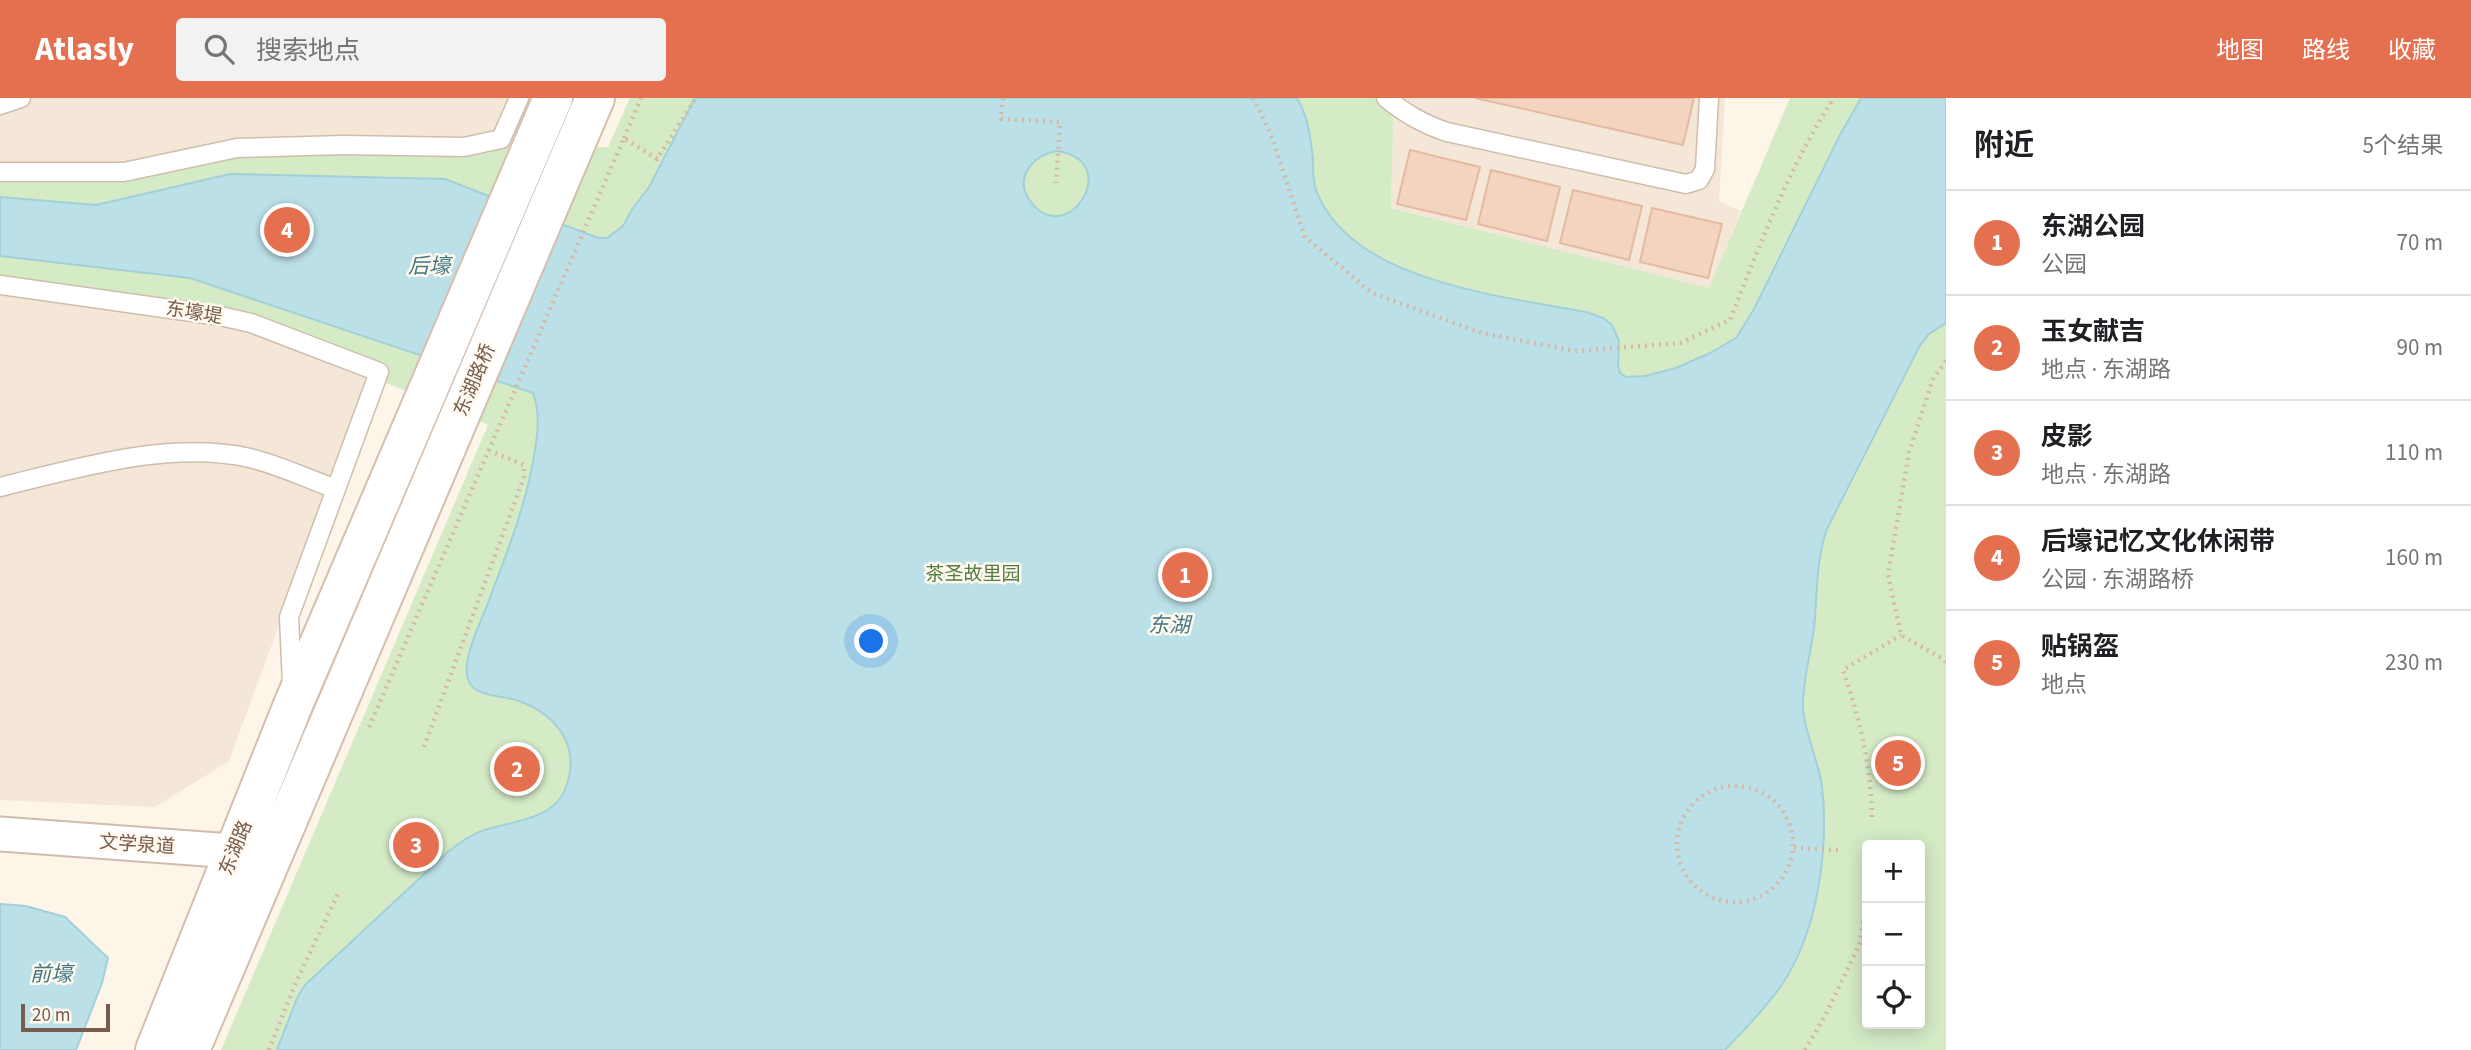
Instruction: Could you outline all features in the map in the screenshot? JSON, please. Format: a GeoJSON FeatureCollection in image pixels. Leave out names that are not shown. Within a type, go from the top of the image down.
{"type":"FeatureCollection","features":[{"type":"Feature","properties":{"kind":"main road","name":"东湖路桥"},"geometry":{"type":"LineString","coordinates":[[318,646],[553,98]]}},
{"type":"Feature","properties":{"kind":"main road","name":"东湖路桥"},"geometry":{"type":"LineString","coordinates":[[354,662],[595,98]]}},
{"type":"Feature","properties":{"kind":"main road","name":"东湖路"},"geometry":{"type":"LineString","coordinates":[[155,1050],[318,646]]}},
{"type":"Feature","properties":{"kind":"main road","name":"东湖路"},"geometry":{"type":"LineString","coordinates":[[190,1050],[354,662]]}},
{"type":"Feature","properties":{"kind":"street","name":"文学泉道"},"geometry":{"type":"LineString","coordinates":[[0,834],[274,854]]}},
{"type":"Feature","properties":{"kind":"lane"},"geometry":{"type":"LineString","coordinates":[[0,105],[21,98]]}},
{"type":"Feature","properties":{"kind":"lane"},"geometry":{"type":"LineString","coordinates":[[0,172],[124,172],[237,148],[343,145],[464,147],[501,139],[519,98]]}},
{"type":"Feature","properties":{"kind":"lane"},"geometry":{"type":"LineString","coordinates":[[1386,98],[1408,116],[1447,132],[1686,184],[1699,180],[1705,169],[1709,98]]}},
{"type":"Feature","properties":{"kind":"lane","name":"东壕堤"},"geometry":{"type":"LineString","coordinates":[[0,285],[220,316],[251,323],[380,372],[336,489]]}},
{"type":"Feature","properties":{"kind":"lane"},"geometry":{"type":"LineString","coordinates":[[0,487],[109,461],[170,454],[218,453],[251,459],[336,489],[289,617],[293,705]]}},
{"type":"Feature","properties":{"kind":"path"},"geometry":{"type":"LineString","coordinates":[[369,727],[641,98]]}},
{"type":"Feature","properties":{"kind":"path"},"geometry":{"type":"LineString","coordinates":[[624,138],[657,159],[696,98]]}},
{"type":"Feature","properties":{"kind":"path"},"geometry":{"type":"LineString","coordinates":[[1003,98],[1001,119],[1060,122],[1056,183]]}},
{"type":"Feature","properties":{"kind":"path"},"geometry":{"type":"LineString","coordinates":[[1253,98],[1270,132],[1304,237],[1372,293],[1482,333],[1574,351],[1680,343],[1730,320],[1767,226],[1816,125],[1834,98]]}},
{"type":"Feature","properties":{"kind":"path"},"geometry":{"type":"LineString","coordinates":[[1946,361],[1933,379],[1909,452],[1888,575],[1901,635],[1946,662]]}},
{"type":"Feature","properties":{"kind":"path"},"geometry":{"type":"LineString","coordinates":[[424,747],[524,477],[524,464],[490,451]]}},
{"type":"Feature","properties":{"kind":"path"},"geometry":{"type":"LineString","coordinates":[[1871,817],[1865,743],[1843,670],[1901,635]]}},
{"type":"Feature","properties":{"kind":"path"},"geometry":{"type":"LineString","coordinates":[[1732,784],[1766,793],[1789,818],[1794,848],[1784,876],[1775,885],[1766,893],[1735,904],[1703,895],[1683,873],[1676,842],[1684,811],[1704,793],[1732,784]]}},
{"type":"Feature","properties":{"kind":"path"},"geometry":{"type":"LineString","coordinates":[[1794,848],[1839,850]]}},
{"type":"Feature","properties":{"kind":"path"},"geometry":{"type":"LineString","coordinates":[[269,1050],[296,982],[339,892]]}},
{"type":"Feature","properties":{"kind":"path"},"geometry":{"type":"LineString","coordinates":[[1805,1050],[1825,1016],[1860,943],[1866,903]]}},
{"type":"Feature","properties":{"kind":"shaded area"},"geometry":{"type":"Polygon","coordinates":[[[0,98],[508,98],[494,129],[463,142],[122,167],[0,167],[0,98]]]}},
{"type":"Feature","properties":{"kind":"shaded area"},"geometry":{"type":"Polygon","coordinates":[[[1394,98],[1725,98],[1719,201],[1741,211],[1710,289],[1391,208],[1394,98]]]}},
{"type":"Feature","properties":{"kind":"shaded area"},"geometry":{"type":"Polygon","coordinates":[[[0,292],[242,325],[370,378],[229,761],[155,807],[0,800],[0,292]]]}},
{"type":"Feature","properties":{"kind":"green space","name":"东湖"},"geometry":{"type":"Polygon","coordinates":[[[630,98],[1394,98],[1391,208],[1709,288],[1790,98],[1946,98],[1946,1050],[221,1050],[488,425],[237,321],[0,289],[0,170],[124,169],[307,145],[608,147],[630,98]]]}},
{"type":"Feature","properties":{"kind":"water","name":"东湖"},"geometry":{"type":"Polygon","coordinates":[[[695,98],[1297,98],[1308,128],[1315,187],[1332,219],[1359,244],[1393,264],[1431,279],[1603,318],[1612,325],[1619,341],[1620,373],[1626,377],[1645,376],[1676,368],[1736,338],[1754,309],[1861,98],[1946,98],[1946,323],[1929,334],[1919,347],[1827,529],[1824,540],[1819,562],[1814,629],[1804,685],[1803,708],[1822,786],[1822,863],[1812,916],[1804,941],[1781,986],[1725,1050],[277,1050],[297,998],[305,985],[449,851],[480,832],[543,813],[560,798],[566,787],[570,772],[568,745],[555,724],[533,707],[478,690],[469,682],[467,673],[471,647],[527,490],[538,429],[533,393],[190,278],[0,256],[0,197],[96,205],[230,174],[445,179],[598,238],[607,238],[623,226],[649,187],[695,98]],[[1057,151],[1048,153],[1028,169],[1024,185],[1026,193],[1031,202],[1045,214],[1060,216],[1073,210],[1083,198],[1088,184],[1087,170],[1077,158],[1057,151]]]}},
{"type":"Feature","properties":{"kind":"water","name":"前壕"},"geometry":{"type":"Polygon","coordinates":[[[0,904],[26,906],[65,917],[108,958],[102,983],[76,1050],[0,1050],[0,904]]]}},
{"type":"Feature","properties":{"kind":"building"},"geometry":{"type":"Polygon","coordinates":[[[1475,98],[1694,98],[1683,145],[1475,98]]]}},
{"type":"Feature","properties":{"kind":"building"},"geometry":{"type":"Polygon","coordinates":[[[1410,150],[1480,167],[1466,220],[1397,204],[1410,150]]]}},
{"type":"Feature","properties":{"kind":"building"},"geometry":{"type":"Polygon","coordinates":[[[1491,170],[1560,187],[1547,241],[1478,224],[1491,170]]]}},
{"type":"Feature","properties":{"kind":"building"},"geometry":{"type":"Polygon","coordinates":[[[1573,190],[1642,206],[1629,260],[1560,243],[1573,190]]]}},
{"type":"Feature","properties":{"kind":"building"},"geometry":{"type":"Polygon","coordinates":[[[1652,208],[1722,224],[1708,278],[1640,262],[1652,208]]]}},
{"type":"Feature","properties":{"kind":"place","name":"后壕记忆文化休闲带"},"geometry":{"type":"Point","coordinates":[287,230]}},
{"type":"Feature","properties":{"kind":"place","name":"东湖公园"},"geometry":{"type":"Point","coordinates":[1185,575]}},
{"type":"Feature","properties":{"kind":"place","name":"贴锅盔"},"geometry":{"type":"Point","coordinates":[1898,763]}},
{"type":"Feature","properties":{"kind":"place","name":"玉女献吉"},"geometry":{"type":"Point","coordinates":[517,769]}},
{"type":"Feature","properties":{"kind":"place","name":"皮影"},"geometry":{"type":"Point","coordinates":[416,845]}},
{"type":"Feature","properties":{"kind":"water label","name":"后壕"},"geometry":{"type":"Point","coordinates":[429,266]}},
{"type":"Feature","properties":{"kind":"park label","name":"茶圣故里园"},"geometry":{"type":"Point","coordinates":[973,574]}}]}
